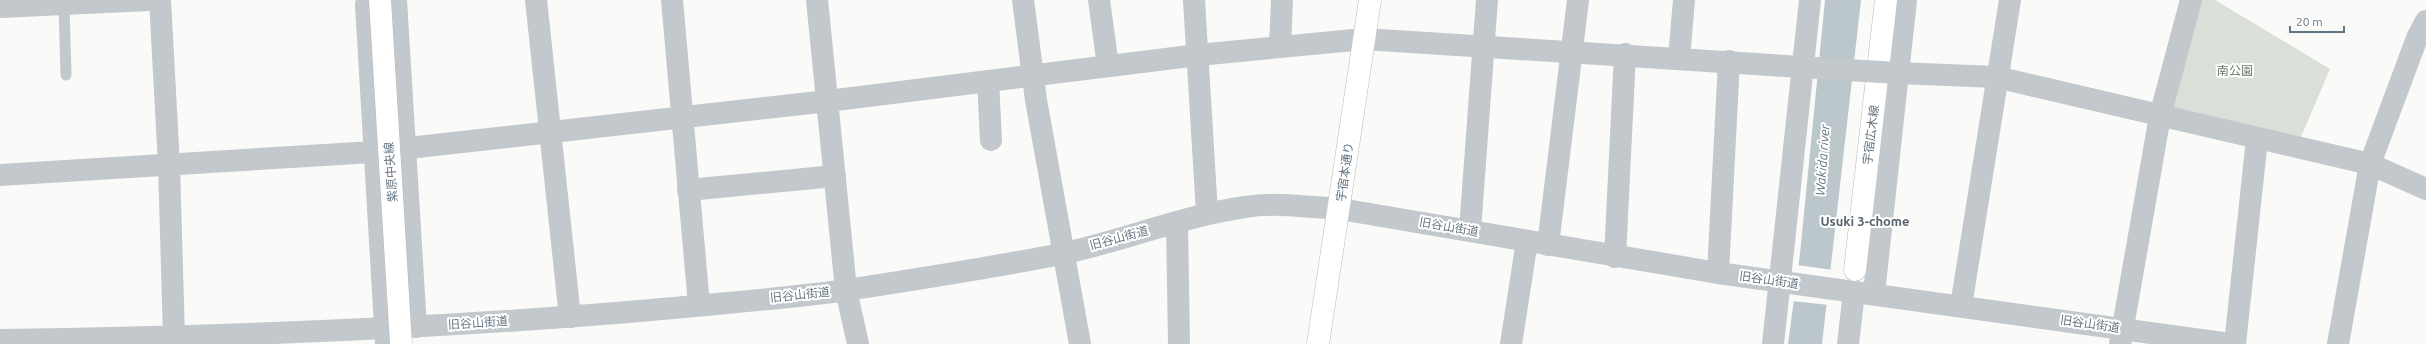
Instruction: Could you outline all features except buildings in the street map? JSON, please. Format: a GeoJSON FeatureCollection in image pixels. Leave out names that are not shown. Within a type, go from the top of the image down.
{"type":"FeatureCollection","features":[{"type":"Feature","properties":{"kind":"street"},"geometry":{"type":"LineString","coordinates":[[0,7],[149,0]]}},
{"type":"Feature","properties":{"kind":"street"},"geometry":{"type":"LineString","coordinates":[[160,0],[169,165],[174,337]]}},
{"type":"Feature","properties":{"kind":"street"},"geometry":{"type":"LineString","coordinates":[[367,0],[373,152],[386,337]]}},
{"type":"Feature","properties":{"kind":"street","name":"紫原中央線"},"geometry":{"type":"LineString","coordinates":[[380,0],[401,344]]}},
{"type":"Feature","properties":{"kind":"street"},"geometry":{"type":"LineString","coordinates":[[396,0],[416,327]]}},
{"type":"Feature","properties":{"kind":"street"},"geometry":{"type":"LineString","coordinates":[[536,0],[570,317]]}},
{"type":"Feature","properties":{"kind":"street"},"geometry":{"type":"LineString","coordinates":[[672,0],[698,306]]}},
{"type":"Feature","properties":{"kind":"street"},"geometry":{"type":"LineString","coordinates":[[817,0],[846,290],[858,344]]}},
{"type":"Feature","properties":{"kind":"street"},"geometry":{"type":"LineString","coordinates":[[1023,0],[1032,76],[1062,253],[1080,344]]}},
{"type":"Feature","properties":{"kind":"street"},"geometry":{"type":"LineString","coordinates":[[1099,0],[1108,66]]}},
{"type":"Feature","properties":{"kind":"street"},"geometry":{"type":"LineString","coordinates":[[1194,0],[1207,213]]}},
{"type":"Feature","properties":{"kind":"street"},"geometry":{"type":"LineString","coordinates":[[1280,47],[1282,0]]}},
{"type":"Feature","properties":{"kind":"street","name":"宇宿本通り"},"geometry":{"type":"LineString","coordinates":[[1318,344],[1340,209],[1370,0]]}},
{"type":"Feature","properties":{"kind":"street"},"geometry":{"type":"LineString","coordinates":[[1470,230],[1487,0]]}},
{"type":"Feature","properties":{"kind":"street"},"geometry":{"type":"LineString","coordinates":[[1511,344],[1537,243],[1572,51],[1578,0]]}},
{"type":"Feature","properties":{"kind":"street"},"geometry":{"type":"LineString","coordinates":[[1679,58],[1684,0]]}},
{"type":"Feature","properties":{"kind":"street"},"geometry":{"type":"LineString","coordinates":[[1773,344],[1787,283],[1810,66],[1810,0]]}},
{"type":"Feature","properties":{"kind":"street","name":"宇宿広木線"},"geometry":{"type":"LineString","coordinates":[[1855,270],[1886,0]]}},
{"type":"Feature","properties":{"kind":"street"},"geometry":{"type":"LineString","coordinates":[[1848,344],[1854,291],[1898,73],[1906,0]]}},
{"type":"Feature","properties":{"kind":"street"},"geometry":{"type":"LineString","coordinates":[[1961,306],[1996,77],[2010,0]]}},
{"type":"Feature","properties":{"kind":"street"},"geometry":{"type":"LineString","coordinates":[[2121,336],[2160,116],[2191,0]]}},
{"type":"Feature","properties":{"kind":"street"},"geometry":{"type":"LineString","coordinates":[[2338,344],[2370,164],[2417,38],[2426,21]]}},
{"type":"Feature","properties":{"kind":"street"},"geometry":{"type":"LineString","coordinates":[[0,175],[405,149],[828,101],[1198,55],[1364,39],[1625,54],[1898,73],[1996,77],[2370,164],[2426,189]]}},
{"type":"Feature","properties":{"kind":"street"},"geometry":{"type":"LineString","coordinates":[[1615,257],[1625,54]]}},
{"type":"Feature","properties":{"kind":"street"},"geometry":{"type":"LineString","coordinates":[[1718,273],[1729,61]]}},
{"type":"Feature","properties":{"kind":"street"},"geometry":{"type":"LineString","coordinates":[[988,81],[991,140]]}},
{"type":"Feature","properties":{"kind":"street"},"geometry":{"type":"LineString","coordinates":[[2235,344],[2258,138]]}},
{"type":"Feature","properties":{"kind":"street"},"geometry":{"type":"LineString","coordinates":[[688,190],[835,176]]}},
{"type":"Feature","properties":{"kind":"street","name":"旧谷山街道"},"geometry":{"type":"LineString","coordinates":[[0,340],[174,337],[386,337],[416,327],[570,317],[698,306],[846,290],[1062,253],[1177,223],[1207,213],[1249,206],[1280,205],[1340,209],[1470,230],[1615,257],[1787,283],[1961,306],[2121,336],[2230,344]]}},
{"type":"Feature","properties":{"kind":"street"},"geometry":{"type":"LineString","coordinates":[[1177,223],[1179,344]]}},
{"type":"Feature","properties":{"kind":"lane"},"geometry":{"type":"LineString","coordinates":[[64,4],[66,75]]}},
{"type":"Feature","properties":{"kind":"green space","name":"南公園"},"geometry":{"type":"Polygon","coordinates":[[[2200,0],[2215,0],[2330,69],[2300,139],[2172,108],[2200,0]]]}},
{"type":"Feature","properties":{"kind":"water","name":"Wakida river"},"geometry":{"type":"Polygon","coordinates":[[[1825,0],[1861,0],[1822,344],[1788,344],[1800,254],[1825,0]]]}},
{"type":"Feature","properties":{"kind":"pier"},"geometry":{"type":"Polygon","coordinates":[[[1797,265],[1833,270],[1829,305],[1792,301],[1797,265]]]}},
{"type":"Feature","properties":{"kind":"district","name":"Usuki 3-chome"},"geometry":{"type":"Point","coordinates":[1865,221]}}]}
